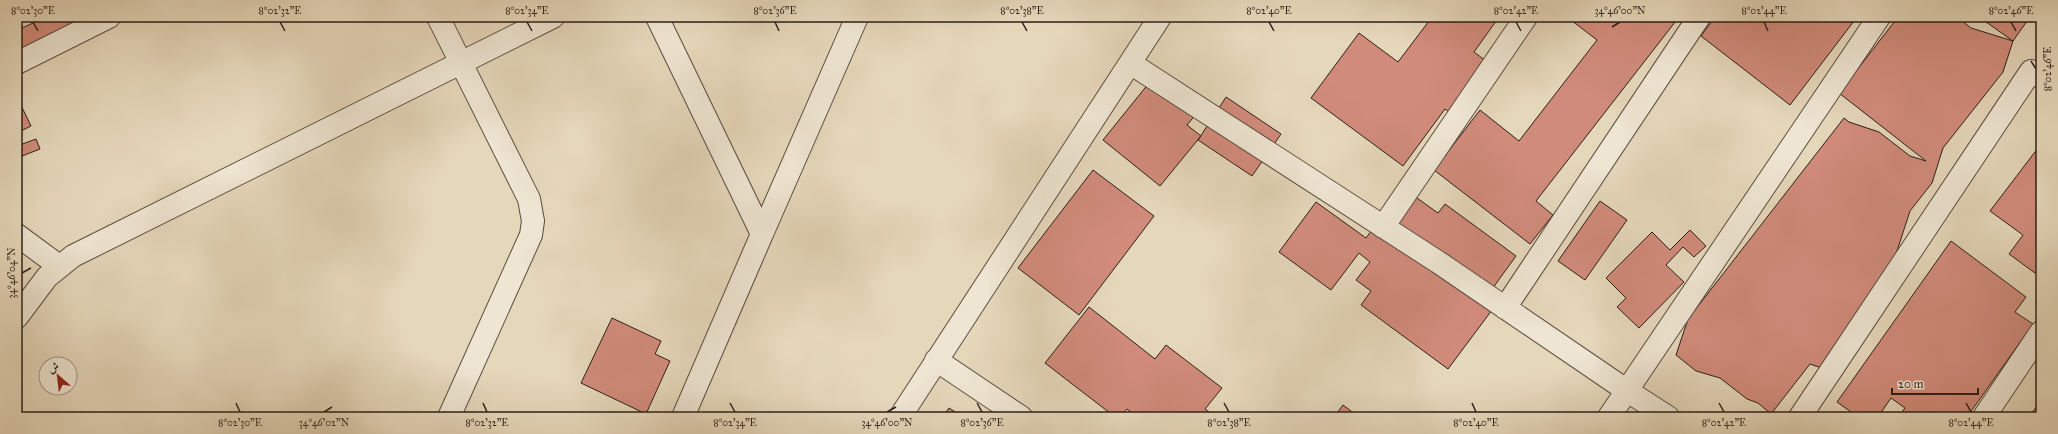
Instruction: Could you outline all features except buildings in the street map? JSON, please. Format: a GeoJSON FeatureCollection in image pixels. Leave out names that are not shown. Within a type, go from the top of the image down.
{"type":"FeatureCollection","features":[{"type":"Feature","properties":{"kind":"street"},"geometry":{"type":"LineString","coordinates":[[17,63],[108,17]]}},
{"type":"Feature","properties":{"kind":"street"},"geometry":{"type":"LineString","coordinates":[[438,17],[529,199],[533,222],[531,235],[449,417]]}},
{"type":"Feature","properties":{"kind":"street"},"geometry":{"type":"LineString","coordinates":[[17,317],[47,278],[59,266],[80,252],[553,17]]}},
{"type":"Feature","properties":{"kind":"street"},"geometry":{"type":"LineString","coordinates":[[656,17],[762,234]]}},
{"type":"Feature","properties":{"kind":"street"},"geometry":{"type":"LineString","coordinates":[[683,417],[857,17]]}},
{"type":"Feature","properties":{"kind":"street"},"geometry":{"type":"LineString","coordinates":[[900,417],[1160,17]]}},
{"type":"Feature","properties":{"kind":"street"},"geometry":{"type":"LineString","coordinates":[[1383,227],[1526,17]]}},
{"type":"Feature","properties":{"kind":"street"},"geometry":{"type":"LineString","coordinates":[[1505,308],[1699,17]]}},
{"type":"Feature","properties":{"kind":"street"},"geometry":{"type":"LineString","coordinates":[[1609,417],[1879,17]]}},
{"type":"Feature","properties":{"kind":"street"},"geometry":{"type":"LineString","coordinates":[[1130,63],[1383,227],[1668,417]]}},
{"type":"Feature","properties":{"kind":"street"},"geometry":{"type":"LineString","coordinates":[[1800,417],[2038,68]]}},
{"type":"Feature","properties":{"kind":"street"},"geometry":{"type":"LineString","coordinates":[[17,235],[59,266]]}},
{"type":"Feature","properties":{"kind":"street"},"geometry":{"type":"LineString","coordinates":[[1984,417],[2041,332]]}},
{"type":"Feature","properties":{"kind":"street"},"geometry":{"type":"LineString","coordinates":[[936,360],[1021,417]]}}]}
